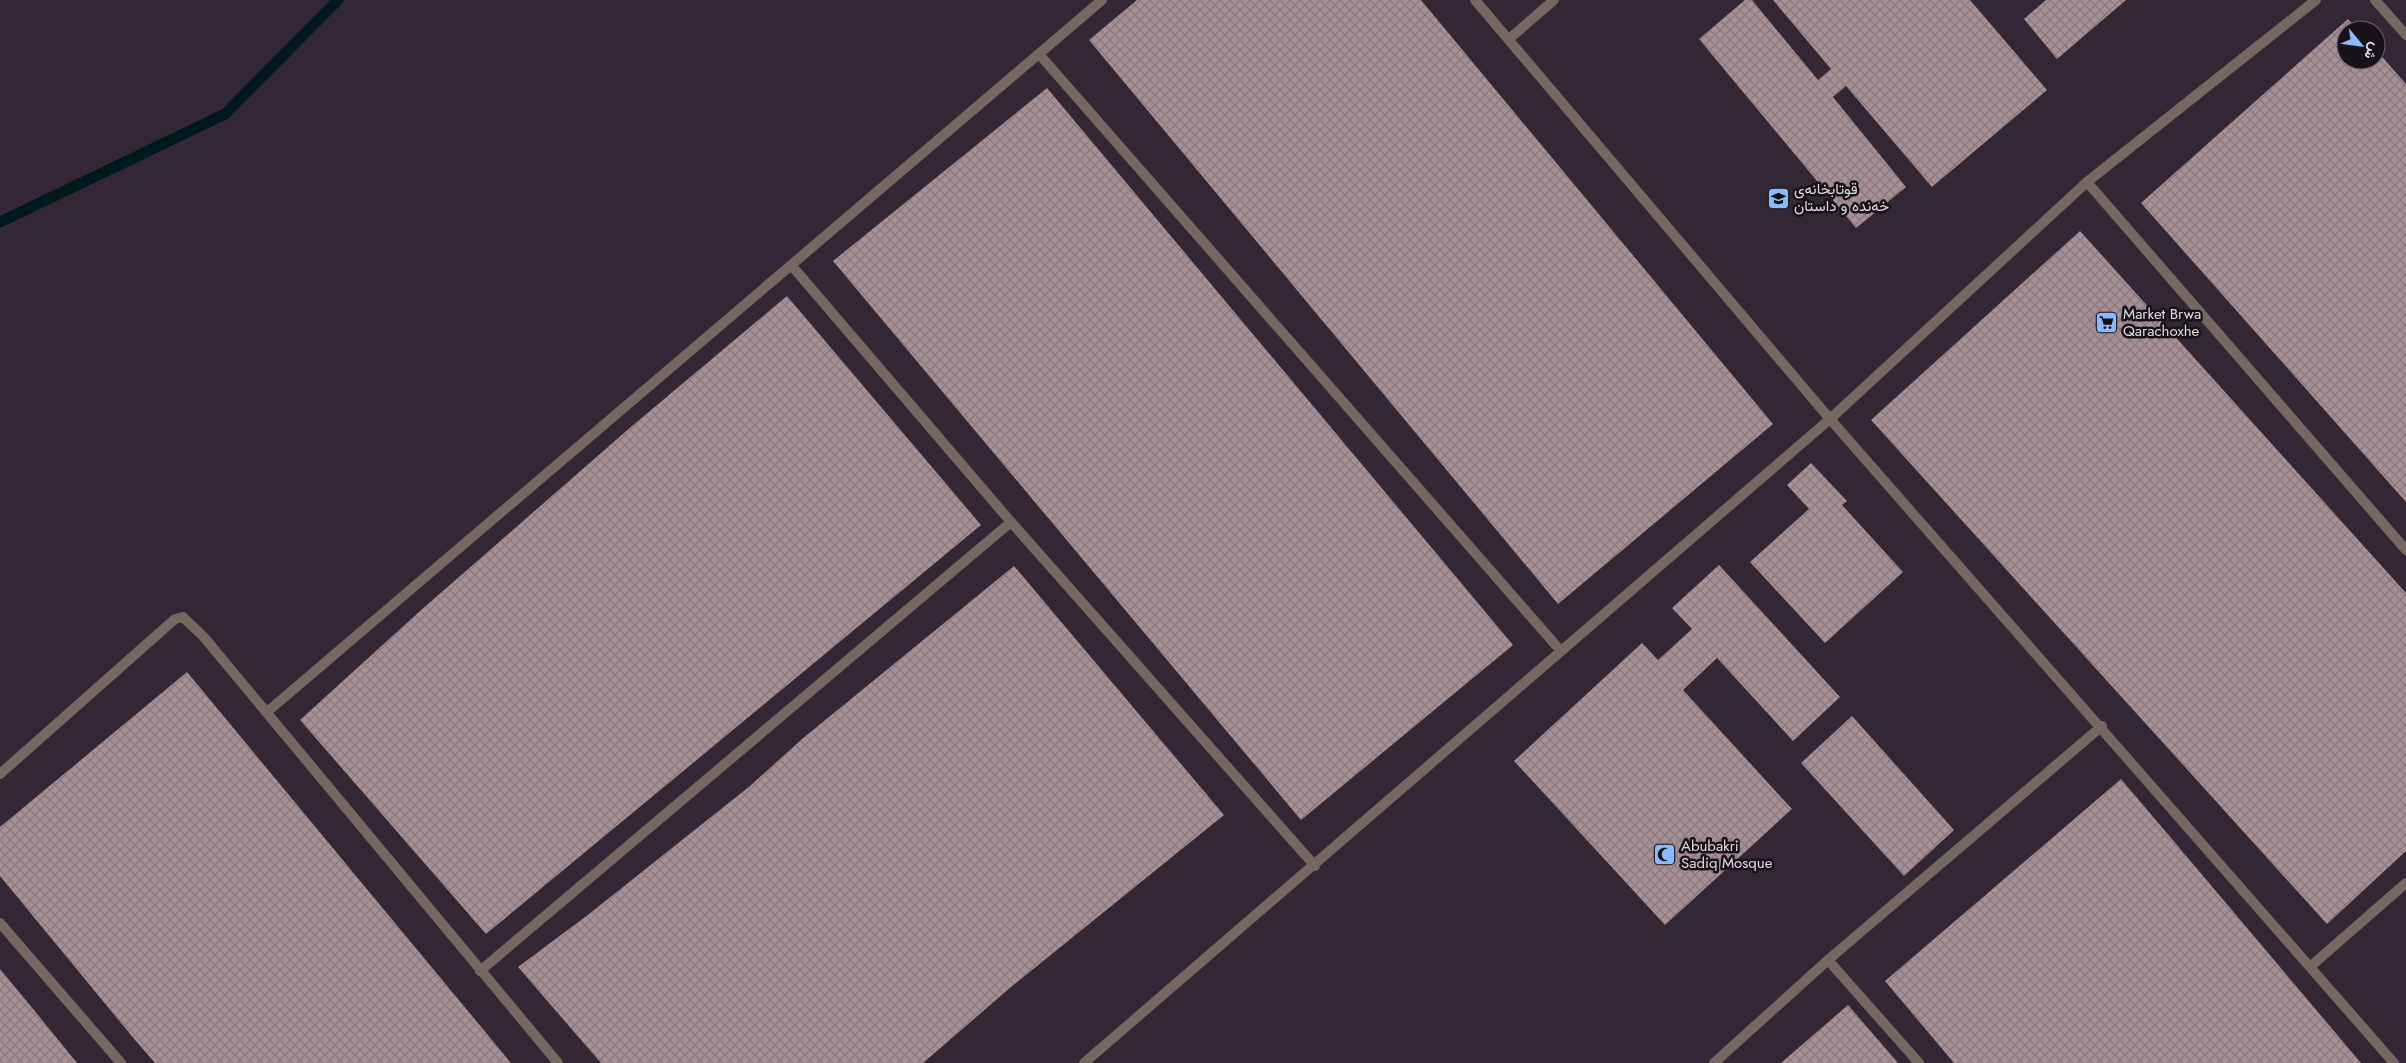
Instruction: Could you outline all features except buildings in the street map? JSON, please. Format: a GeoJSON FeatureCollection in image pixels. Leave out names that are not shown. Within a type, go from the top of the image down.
{"type":"FeatureCollection","features":[{"type":"Feature","properties":{"kind":"street"},"geometry":{"type":"LineString","coordinates":[[267,712],[1102,0]]}},
{"type":"Feature","properties":{"kind":"street"},"geometry":{"type":"LineString","coordinates":[[1475,0],[1830,419],[2102,726],[2394,1063]]}},
{"type":"Feature","properties":{"kind":"street"},"geometry":{"type":"LineString","coordinates":[[1509,39],[1554,0]]}},
{"type":"Feature","properties":{"kind":"street"},"geometry":{"type":"LineString","coordinates":[[1084,1063],[1315,866],[1560,650],[1830,419],[2087,182],[2316,0]]}},
{"type":"Feature","properties":{"kind":"street"},"geometry":{"type":"LineString","coordinates":[[2375,0],[2406,35]]}},
{"type":"Feature","properties":{"kind":"street"},"geometry":{"type":"LineString","coordinates":[[1039,54],[1560,650]]}},
{"type":"Feature","properties":{"kind":"street"},"geometry":{"type":"LineString","coordinates":[[2087,182],[2406,550]]}},
{"type":"Feature","properties":{"kind":"street"},"geometry":{"type":"LineString","coordinates":[[792,266],[1010,522],[1315,866]]}},
{"type":"Feature","properties":{"kind":"street"},"geometry":{"type":"LineString","coordinates":[[480,971],[1010,522]]}},
{"type":"Feature","properties":{"kind":"street"},"geometry":{"type":"LineString","coordinates":[[0,774],[175,618],[182,617],[190,622],[267,712],[558,1063]]}},
{"type":"Feature","properties":{"kind":"street"},"geometry":{"type":"LineString","coordinates":[[1714,1063],[1828,960],[2102,726]]}},
{"type":"Feature","properties":{"kind":"street"},"geometry":{"type":"LineString","coordinates":[[2311,966],[2406,883]]}},
{"type":"Feature","properties":{"kind":"street"},"geometry":{"type":"LineString","coordinates":[[0,923],[121,1063]]}},
{"type":"Feature","properties":{"kind":"street"},"geometry":{"type":"LineString","coordinates":[[1828,960],[1919,1063]]}},
{"type":"Feature","properties":{"kind":"waterway"},"geometry":{"type":"LineString","coordinates":[[0,222],[225,114],[338,0]]}},
{"type":"Feature","properties":{"kind":"place","name":"قوتابخانەی خەندە و داستان"},"geometry":{"type":"Point","coordinates":[1778,198]}},
{"type":"Feature","properties":{"kind":"place","name":"Market Brwa Qarachoxhe"},"geometry":{"type":"Point","coordinates":[2107,323]}},
{"type":"Feature","properties":{"kind":"place","name":"Abubakri Sadiq Mosque"},"geometry":{"type":"Point","coordinates":[1665,855]}}]}
